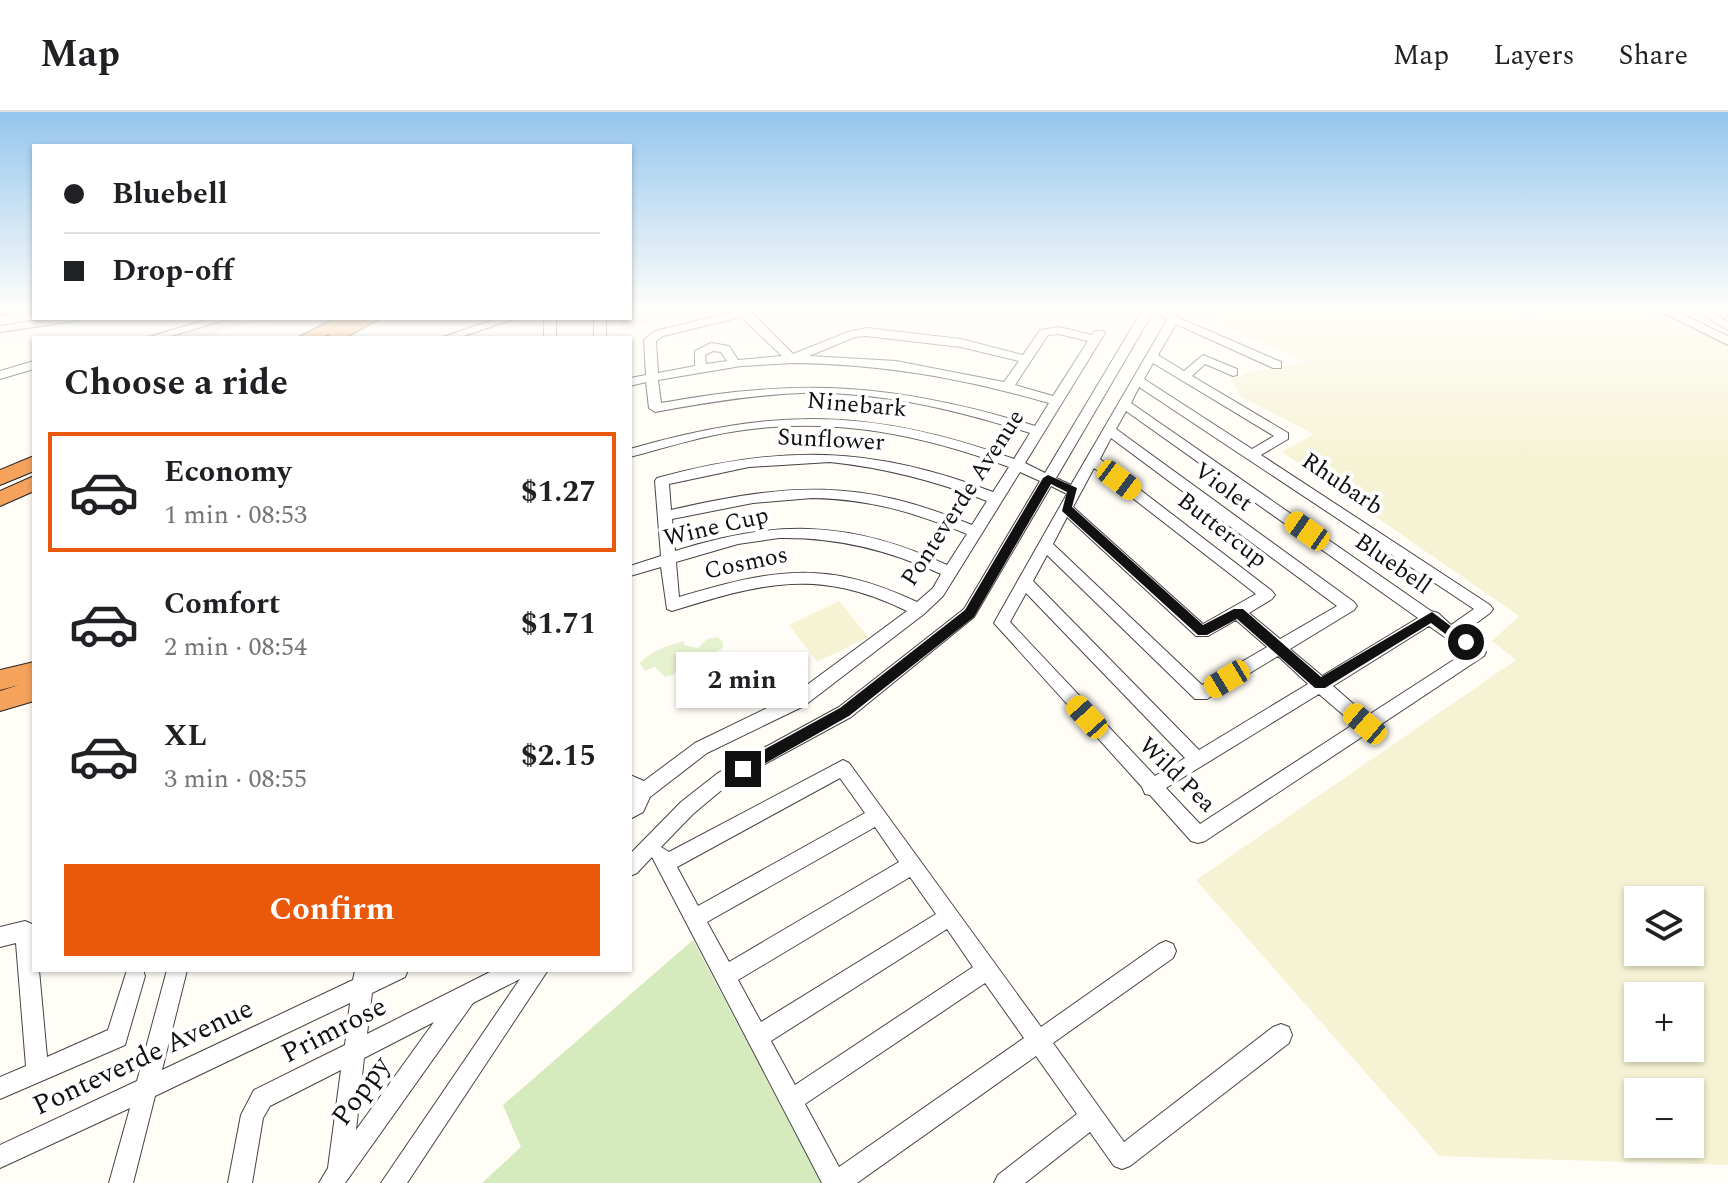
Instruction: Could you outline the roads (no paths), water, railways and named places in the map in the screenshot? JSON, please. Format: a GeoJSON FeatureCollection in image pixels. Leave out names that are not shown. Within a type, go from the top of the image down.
{"type":"FeatureCollection","features":[{"type":"Feature","properties":{"kind":"highway"},"geometry":{"type":"LineString","coordinates":[[0,478],[32,464]]}},
{"type":"Feature","properties":{"kind":"highway"},"geometry":{"type":"LineString","coordinates":[[0,502],[32,484]]}},
{"type":"Feature","properties":{"kind":"highway"},"geometry":{"type":"LineString","coordinates":[[0,502],[32,493]]}},
{"type":"Feature","properties":{"kind":"highway"},"geometry":{"type":"LineString","coordinates":[[0,680],[32,672]]}},
{"type":"Feature","properties":{"kind":"highway"},"geometry":{"type":"LineString","coordinates":[[0,701],[32,692]]}},
{"type":"Feature","properties":{"kind":"street"},"geometry":{"type":"LineString","coordinates":[[650,359],[655,408],[752,392],[809,388],[858,390],[943,402],[1037,431]]}},
{"type":"Feature","properties":{"kind":"street"},"geometry":{"type":"LineString","coordinates":[[632,382],[734,363],[791,359],[864,360],[914,365],[1008,386],[1056,401]]}},
{"type":"Feature","properties":{"kind":"street"},"geometry":{"type":"LineString","coordinates":[[1008,386],[1026,359]]}},
{"type":"Feature","properties":{"kind":"street","name":"Ponteverde Avenue"},"geometry":{"type":"LineString","coordinates":[[636,788],[701,748],[798,701],[919,610],[938,592],[1083,359]]}},
{"type":"Feature","properties":{"kind":"street"},"geometry":{"type":"LineString","coordinates":[[632,865],[687,808],[724,778],[845,712],[969,613],[1119,359]]}},
{"type":"Feature","properties":{"kind":"street","name":"Wild Pea"},"geometry":{"type":"LineString","coordinates":[[1149,359],[1002,623],[1151,788],[1198,835],[1478,652]]}},
{"type":"Feature","properties":{"kind":"street"},"geometry":{"type":"LineString","coordinates":[[1156,359],[1283,436],[1252,455]]}},
{"type":"Feature","properties":{"kind":"street"},"geometry":{"type":"LineString","coordinates":[[1185,376],[1203,359],[1233,372]]}},
{"type":"Feature","properties":{"kind":"street"},"geometry":{"type":"LineString","coordinates":[[1264,359],[1277,365]]}},
{"type":"Feature","properties":{"kind":"street"},"geometry":{"type":"LineString","coordinates":[[1,369],[32,364]]}},
{"type":"Feature","properties":{"kind":"street","name":"Rhubarb"},"geometry":{"type":"LineString","coordinates":[[1137,380],[1485,609],[1453,632]]}},
{"type":"Feature","properties":{"kind":"street","name":"Bluebell"},"geometry":{"type":"LineString","coordinates":[[1124,404],[1478,652]]}},
{"type":"Feature","properties":{"kind":"street","name":"Ninebark"},"geometry":{"type":"LineString","coordinates":[[632,452],[686,435],[738,426],[852,422],[926,434],[968,445],[1017,463],[1073,491]]}},
{"type":"Feature","properties":{"kind":"street","name":"Violet"},"geometry":{"type":"LineString","coordinates":[[1110,431],[1349,606],[1279,648]]}},
{"type":"Feature","properties":{"kind":"street","name":"Sunflower"},"geometry":{"type":"LineString","coordinates":[[665,516],[662,481],[720,464],[773,458],[822,457],[905,467],[949,479],[996,499]]}},
{"type":"Feature","properties":{"kind":"street","name":"Buttercup"},"geometry":{"type":"LineString","coordinates":[[1066,508],[1202,632],[1267,595],[1094,461]]}},
{"type":"Feature","properties":{"kind":"street"},"geometry":{"type":"LineString","coordinates":[[668,560],[665,516],[762,495],[844,495],[900,503],[975,532]]}},
{"type":"Feature","properties":{"kind":"street","name":"Wine Cup"},"geometry":{"type":"LineString","coordinates":[[632,570],[754,536],[816,534],[894,547],[950,572]]}},
{"type":"Feature","properties":{"kind":"street"},"geometry":{"type":"LineString","coordinates":[[1045,545],[1201,694],[1279,648]]}},
{"type":"Feature","properties":{"kind":"street","name":"Cosmos"},"geometry":{"type":"LineString","coordinates":[[668,560],[672,605],[748,583],[804,575],[831,576],[868,585],[919,610]]}},
{"type":"Feature","properties":{"kind":"street"},"geometry":{"type":"LineString","coordinates":[[1025,582],[1197,759]]}},
{"type":"Feature","properties":{"kind":"street"},"geometry":{"type":"LineString","coordinates":[[1238,612],[1365,724]]}},
{"type":"Feature","properties":{"kind":"street"},"geometry":{"type":"LineString","coordinates":[[1151,788],[1432,617]]}},
{"type":"Feature","properties":{"kind":"street"},"geometry":{"type":"LineString","coordinates":[[665,864],[843,768],[1122,1158],[1281,1035]]}},
{"type":"Feature","properties":{"kind":"street"},"geometry":{"type":"LineString","coordinates":[[632,809],[640,801],[636,788]]}},
{"type":"Feature","properties":{"kind":"street"},"geometry":{"type":"LineString","coordinates":[[694,919],[877,816]]}},
{"type":"Feature","properties":{"kind":"street"},"geometry":{"type":"LineString","coordinates":[[654,843],[836,1183],[1166,951]]}},
{"type":"Feature","properties":{"kind":"street"},"geometry":{"type":"LineString","coordinates":[[725,976],[912,865]]}},
{"type":"Feature","properties":{"kind":"street"},"geometry":{"type":"LineString","coordinates":[[757,1037],[949,917]]}},
{"type":"Feature","properties":{"kind":"street"},"geometry":{"type":"LineString","coordinates":[[0,937],[25,931],[37,1070]]}},
{"type":"Feature","properties":{"kind":"street"},"geometry":{"type":"LineString","coordinates":[[791,1100],[987,970]]}},
{"type":"Feature","properties":{"kind":"street"},"geometry":{"type":"LineString","coordinates":[[121,1183],[176,972]]}},
{"type":"Feature","properties":{"kind":"street","name":"Ponteverde Avenue"},"geometry":{"type":"LineString","coordinates":[[0,1157],[145,1089],[364,979],[390,972]]}},
{"type":"Feature","properties":{"kind":"street","name":"Primrose"},"geometry":{"type":"LineString","coordinates":[[240,1183],[252,1115],[262,1098],[512,972]]}},
{"type":"Feature","properties":{"kind":"street"},"geometry":{"type":"LineString","coordinates":[[393,1183],[537,972]]}},
{"type":"Feature","properties":{"kind":"street"},"geometry":{"type":"LineString","coordinates":[[0,1088],[117,1037],[135,976]]}},
{"type":"Feature","properties":{"kind":"street"},"geometry":{"type":"LineString","coordinates":[[335,1178],[364,979]]}},
{"type":"Feature","properties":{"kind":"street","name":"Poppy"},"geometry":{"type":"LineString","coordinates":[[335,1178],[467,995]]}},
{"type":"Feature","properties":{"kind":"street"},"geometry":{"type":"LineString","coordinates":[[1006,1183],[1092,1117]]}}]}
